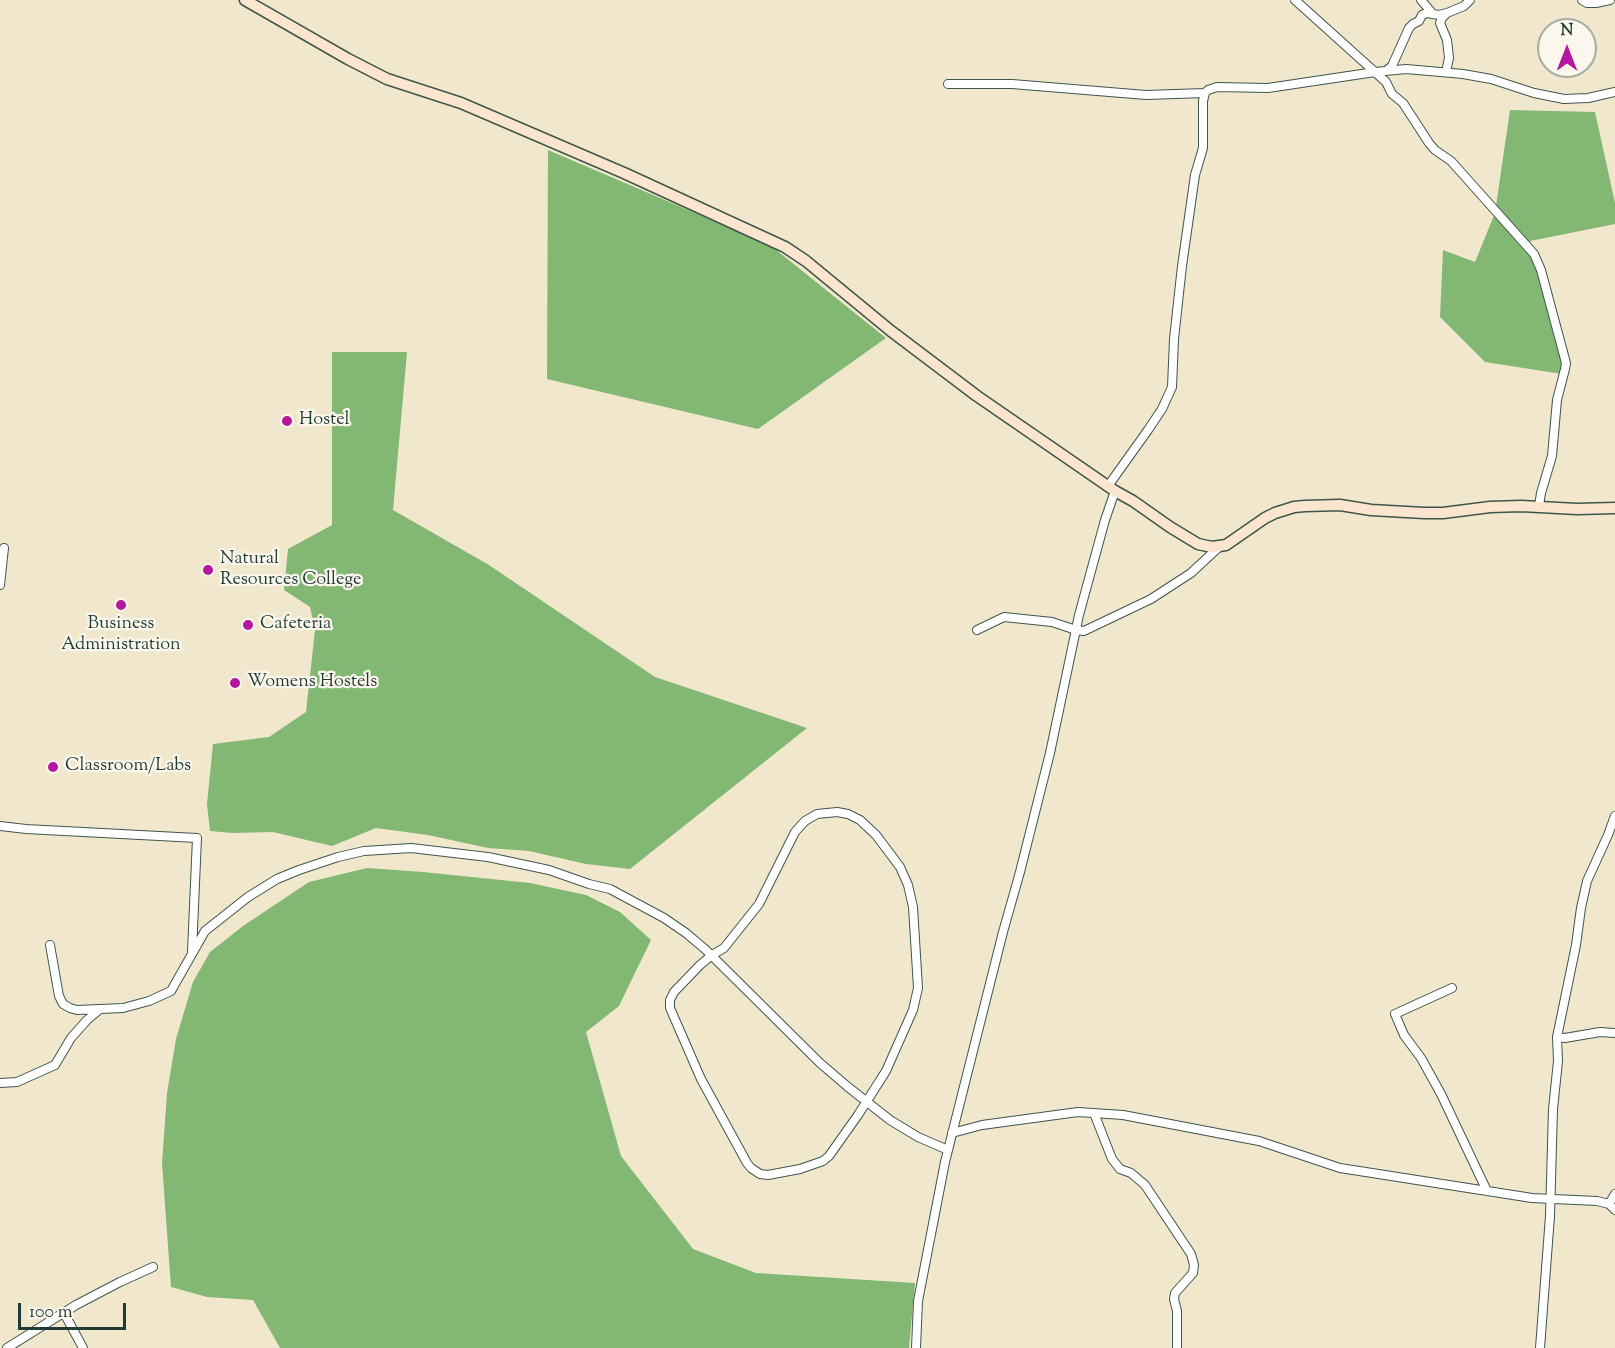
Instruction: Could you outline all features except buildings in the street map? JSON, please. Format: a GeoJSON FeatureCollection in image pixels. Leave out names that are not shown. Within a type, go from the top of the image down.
{"type":"FeatureCollection","features":[{"type":"Feature","properties":{"kind":"street"},"geometry":{"type":"LineString","coordinates":[[245,0],[387,79],[461,103],[624,173],[785,247],[806,261],[891,331],[977,396],[1111,489],[1198,544],[1219,547],[1226,545],[1275,513],[1305,506],[1340,505],[1380,511],[1433,513],[1461,512],[1490,507],[1615,508]]}},
{"type":"Feature","properties":{"kind":"street"},"geometry":{"type":"LineString","coordinates":[[1295,0],[1386,81],[1392,93],[1403,103],[1429,143],[1451,161],[1530,248],[1541,270],[1566,363],[1557,400],[1552,456],[1539,506]]}},
{"type":"Feature","properties":{"kind":"street"},"geometry":{"type":"LineString","coordinates":[[1421,0],[1434,15]]}},
{"type":"Feature","properties":{"kind":"street"},"geometry":{"type":"LineString","coordinates":[[1387,70],[1392,66],[1413,24],[1419,21],[1424,14],[1447,13],[1464,6],[1470,0]]}},
{"type":"Feature","properties":{"kind":"street"},"geometry":{"type":"LineString","coordinates":[[1581,0],[1596,3],[1610,0]]}},
{"type":"Feature","properties":{"kind":"street"},"geometry":{"type":"LineString","coordinates":[[1446,72],[1449,58],[1447,40],[1440,23],[1447,13]]}},
{"type":"Feature","properties":{"kind":"street"},"geometry":{"type":"LineString","coordinates":[[948,84],[1012,84],[1146,95],[1205,93],[1217,87],[1268,88],[1387,70],[1446,72],[1491,80],[1564,99],[1588,98],[1615,92]]}},
{"type":"Feature","properties":{"kind":"street"},"geometry":{"type":"LineString","coordinates":[[916,1348],[918,1301],[952,1132],[1050,753],[1076,630],[1111,489],[1162,409],[1172,387],[1174,339],[1182,266],[1195,175],[1203,148],[1205,93]]}},
{"type":"Feature","properties":{"kind":"street"},"geometry":{"type":"LineString","coordinates":[[977,630],[1004,617],[1052,622],[1084,631],[1151,599],[1191,573],[1219,547]]}},
{"type":"Feature","properties":{"kind":"street"},"geometry":{"type":"LineString","coordinates":[[0,585],[4,548]]}},
{"type":"Feature","properties":{"kind":"street"},"geometry":{"type":"LineString","coordinates":[[837,812],[860,820],[876,835],[900,867],[908,885],[913,907],[918,988],[913,1010],[886,1071],[835,1148],[823,1161],[800,1170],[768,1175],[760,1174],[751,1168],[701,1078],[669,1003],[674,992],[712,955],[724,948],[759,904],[795,832],[810,817],[837,812]]}},
{"type":"Feature","properties":{"kind":"street"},"geometry":{"type":"LineString","coordinates":[[1540,1348],[1549,1244],[1553,1109],[1558,1061],[1557,1037],[1587,881],[1615,816]]}},
{"type":"Feature","properties":{"kind":"street"},"geometry":{"type":"LineString","coordinates":[[0,826],[197,838],[192,953]]}},
{"type":"Feature","properties":{"kind":"street"},"geometry":{"type":"LineString","coordinates":[[50,945],[59,996],[63,1004],[77,1010],[137,1005],[171,991],[206,931],[248,897],[277,879],[338,857],[364,851],[411,848],[497,859],[549,870],[610,889],[664,918],[686,933],[712,955],[820,1063],[890,1120],[918,1137],[948,1150]]}},
{"type":"Feature","properties":{"kind":"street"},"geometry":{"type":"LineString","coordinates":[[1452,988],[1395,1014],[1404,1035],[1421,1058],[1441,1094],[1487,1191]]}},
{"type":"Feature","properties":{"kind":"street"},"geometry":{"type":"LineString","coordinates":[[0,1083],[17,1082],[55,1065],[71,1038],[87,1020],[101,1009]]}},
{"type":"Feature","properties":{"kind":"street"},"geometry":{"type":"LineString","coordinates":[[1557,1037],[1565,1038],[1600,1032],[1615,1033]]}},
{"type":"Feature","properties":{"kind":"street"},"geometry":{"type":"LineString","coordinates":[[952,1132],[982,1125],[1078,1112],[1123,1115],[1259,1141],[1341,1168],[1487,1191],[1550,1199],[1597,1201],[1612,1207],[1615,1194]]}},
{"type":"Feature","properties":{"kind":"street"},"geometry":{"type":"LineString","coordinates":[[1094,1113],[1112,1159],[1120,1169],[1131,1173],[1145,1185],[1191,1254],[1194,1265],[1193,1273],[1175,1293],[1174,1299],[1177,1311],[1177,1348]]}},
{"type":"Feature","properties":{"kind":"street"},"geometry":{"type":"LineString","coordinates":[[7,1348],[64,1313],[120,1282],[153,1267]]}},
{"type":"Feature","properties":{"kind":"street"},"geometry":{"type":"LineString","coordinates":[[64,1313],[83,1348]]}},
{"type":"Feature","properties":{"kind":"green space"},"geometry":{"type":"Polygon","coordinates":[[[1510,110],[1595,112],[1615,203],[1615,224],[1530,241],[1560,332],[1562,374],[1485,362],[1440,317],[1443,250],[1475,262],[1495,213],[1510,110]]]}},
{"type":"Feature","properties":{"kind":"green space"},"geometry":{"type":"Polygon","coordinates":[[[548,150],[770,245],[886,338],[758,429],[547,379],[548,150]]]}},
{"type":"Feature","properties":{"kind":"green space"},"geometry":{"type":"Polygon","coordinates":[[[332,352],[407,352],[393,510],[489,565],[655,677],[807,728],[630,869],[586,864],[529,851],[488,848],[428,835],[376,828],[332,846],[273,832],[210,831],[207,804],[213,744],[269,737],[306,712],[315,630],[310,607],[284,590],[288,549],[332,525],[332,352]]]}},
{"type":"Feature","properties":{"kind":"green space"},"geometry":{"type":"Polygon","coordinates":[[[367,868],[530,883],[586,895],[620,912],[651,940],[619,1006],[586,1032],[621,1156],[693,1249],[756,1273],[915,1283],[909,1348],[280,1348],[253,1300],[207,1297],[171,1287],[162,1163],[167,1093],[176,1039],[193,982],[210,952],[243,926],[309,882],[367,868]]]}},
{"type":"Feature","properties":{"kind":"place","name":"Hostel"},"geometry":{"type":"Point","coordinates":[287,421]}},
{"type":"Feature","properties":{"kind":"place","name":"Natural Resources College"},"geometry":{"type":"Point","coordinates":[208,570]}},
{"type":"Feature","properties":{"kind":"place","name":"Business Administration"},"geometry":{"type":"Point","coordinates":[121,605]}},
{"type":"Feature","properties":{"kind":"place","name":"Cafeteria"},"geometry":{"type":"Point","coordinates":[248,625]}},
{"type":"Feature","properties":{"kind":"place","name":"Womens Hostels"},"geometry":{"type":"Point","coordinates":[235,683]}},
{"type":"Feature","properties":{"kind":"place","name":"Classroom/Labs"},"geometry":{"type":"Point","coordinates":[53,767]}}]}
